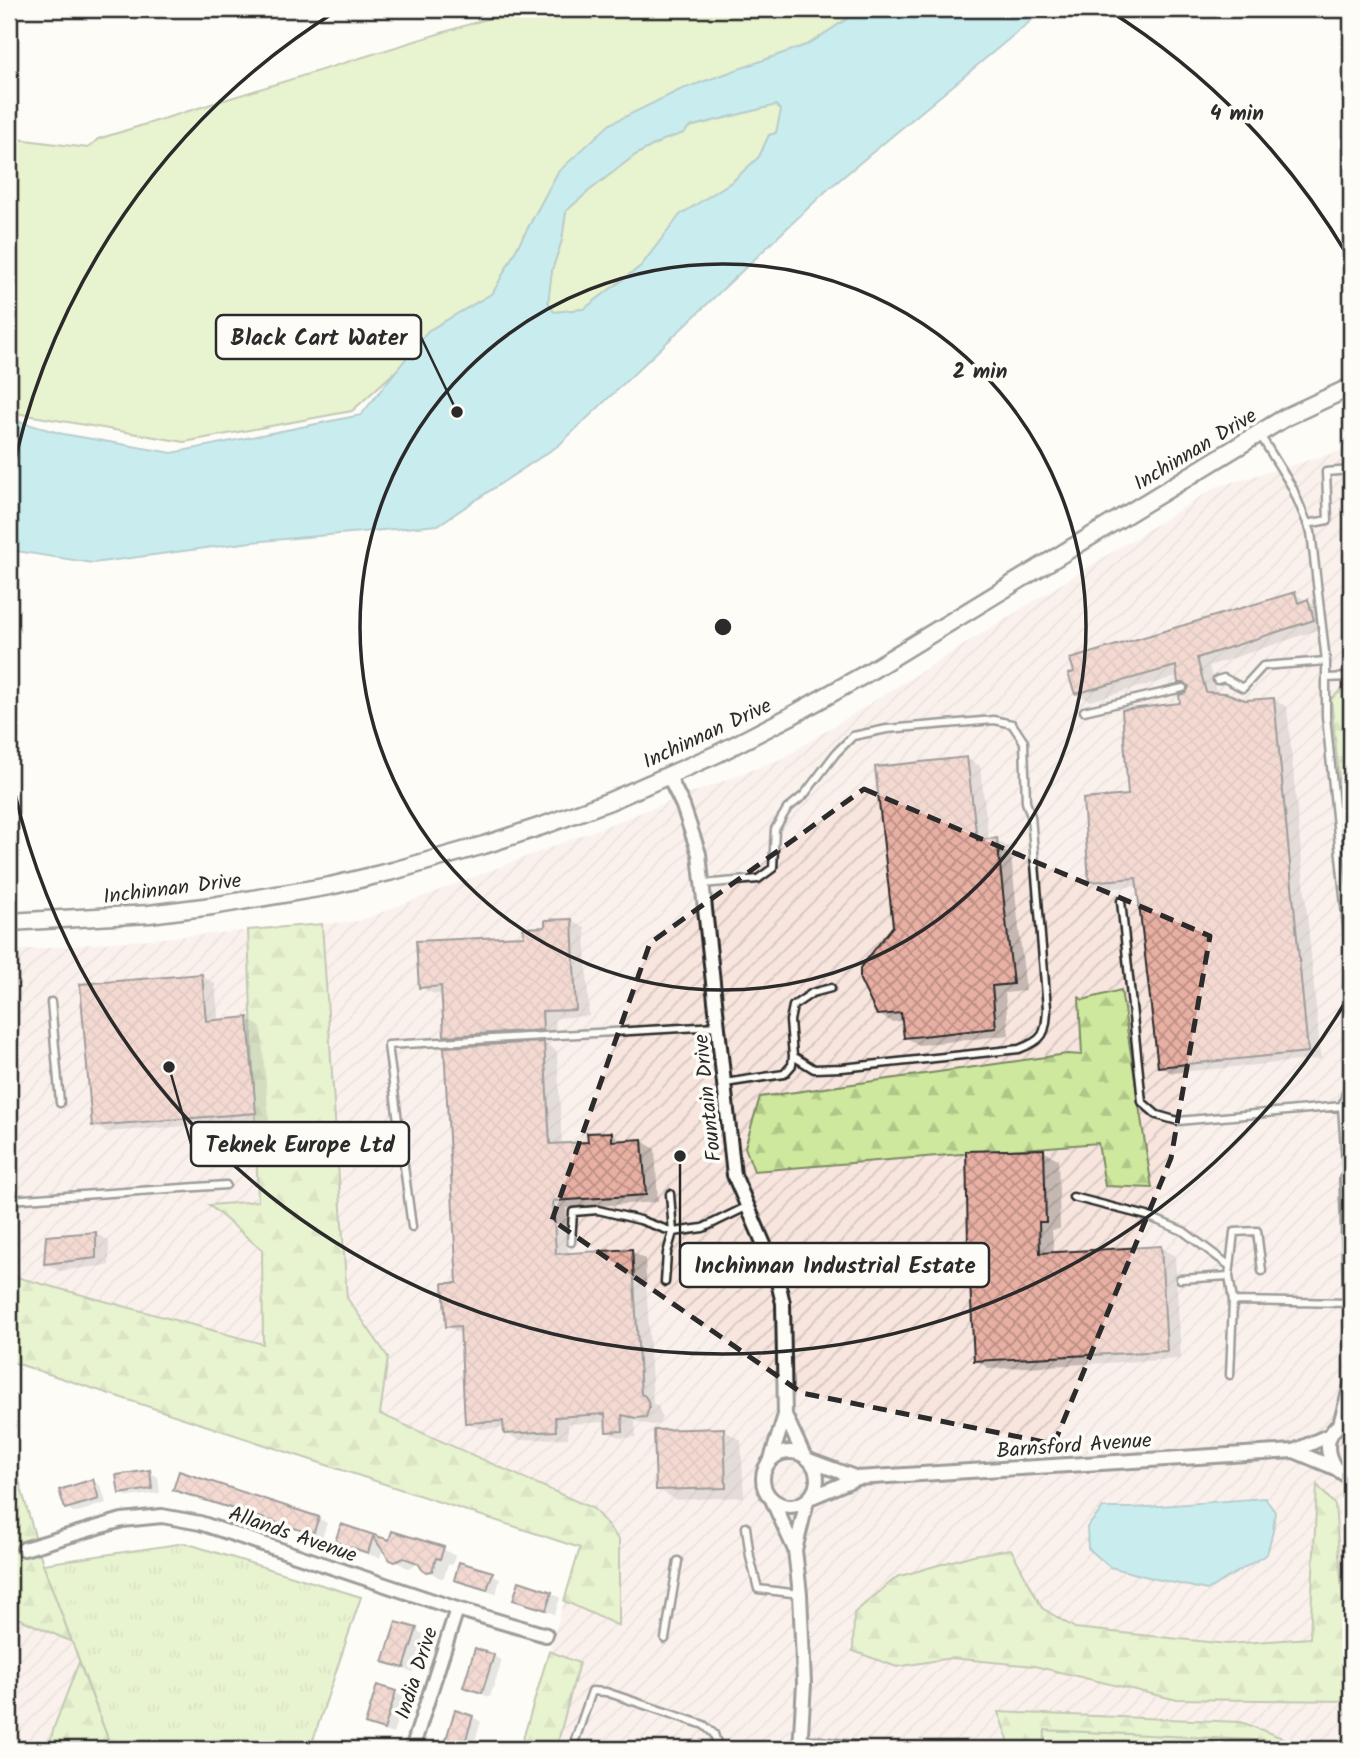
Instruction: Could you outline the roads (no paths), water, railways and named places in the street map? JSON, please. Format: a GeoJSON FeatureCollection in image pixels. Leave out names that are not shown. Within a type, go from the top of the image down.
{"type":"FeatureCollection","features":[{"type":"Feature","properties":{"kind":"street","name":"Inchinnan Drive"},"geometry":{"type":"LineString","coordinates":[[9,922],[149,914],[330,886],[484,845],[584,810],[741,742],[789,717],[1260,433],[1351,387]]}},
{"type":"Feature","properties":{"kind":"street","name":"Fountain Drive"},"geometry":{"type":"LineString","coordinates":[[668,775],[699,854],[734,1175],[775,1270],[783,1303],[785,1415],[771,1459]]}},
{"type":"Feature","properties":{"kind":"street"},"geometry":{"type":"LineString","coordinates":[[1347,1179],[1351,1303]]}},
{"type":"Feature","properties":{"kind":"street"},"geometry":{"type":"LineString","coordinates":[[1345,1421],[1351,1385]]}},
{"type":"Feature","properties":{"kind":"street","name":"Fountain Drive"},"geometry":{"type":"LineString","coordinates":[[785,1415],[807,1458]]}},
{"type":"Feature","properties":{"kind":"street","name":"Barnsford Avenue"},"geometry":{"type":"LineString","coordinates":[[809,1499],[858,1478],[1294,1451],[1330,1435],[1345,1421]]}},
{"type":"Feature","properties":{"kind":"street"},"geometry":{"type":"LineString","coordinates":[[1330,1435],[1327,1446],[1329,1458],[1335,1468]]}},
{"type":"Feature","properties":{"kind":"street","name":"Barnsford Avenue"},"geometry":{"type":"LineString","coordinates":[[1294,1451],[1335,1468],[1349,1477]]}},
{"type":"Feature","properties":{"kind":"street"},"geometry":{"type":"LineString","coordinates":[[795,1550],[809,1499],[817,1482],[815,1468],[807,1458],[796,1452],[787,1452],[771,1459],[762,1476],[766,1495],[773,1502],[795,1550],[804,1684],[801,1745],[857,1749]]}},
{"type":"Feature","properties":{"kind":"street","name":"Barnsford Avenue"},"geometry":{"type":"LineString","coordinates":[[807,1458],[858,1478]]}},
{"type":"Feature","properties":{"kind":"street"},"geometry":{"type":"LineString","coordinates":[[1349,1477],[1351,1489]]}},
{"type":"Feature","properties":{"kind":"street"},"geometry":{"type":"LineString","coordinates":[[773,1502],[791,1507],[809,1499]]}},
{"type":"Feature","properties":{"kind":"street","name":"Allands Avenue"},"geometry":{"type":"LineString","coordinates":[[24,1549],[122,1520],[162,1516],[200,1523],[546,1636]]}},
{"type":"Feature","properties":{"kind":"street","name":"India Drive"},"geometry":{"type":"LineString","coordinates":[[411,1749],[457,1609]]}},
{"type":"Feature","properties":{"kind":"lane"},"geometry":{"type":"LineString","coordinates":[[1260,433],[1292,487],[1311,532],[1325,661],[1326,716],[1351,966]]}},
{"type":"Feature","properties":{"kind":"lane"},"geometry":{"type":"LineString","coordinates":[[1307,524],[1328,520],[1326,472],[1351,470]]}},
{"type":"Feature","properties":{"kind":"lane"},"geometry":{"type":"LineString","coordinates":[[1217,680],[1224,678],[1243,688],[1263,666],[1325,661]]}},
{"type":"Feature","properties":{"kind":"lane"},"geometry":{"type":"LineString","coordinates":[[1326,677],[1351,677]]}},
{"type":"Feature","properties":{"kind":"lane"},"geometry":{"type":"LineString","coordinates":[[1084,711],[1183,688]]}},
{"type":"Feature","properties":{"kind":"lane"},"geometry":{"type":"LineString","coordinates":[[702,884],[758,879],[773,868],[775,829],[787,808],[804,795],[836,753],[853,736],[887,729],[994,720],[1012,724],[1024,742],[1026,802],[1031,816],[1047,1009],[1046,1030],[1034,1044],[1018,1049],[842,1068],[814,1069],[793,1056]]}},
{"type":"Feature","properties":{"kind":"lane"},"geometry":{"type":"LineString","coordinates":[[1121,901],[1142,1102],[1148,1108],[1157,1115],[1178,1121],[1342,1106]]}},
{"type":"Feature","properties":{"kind":"lane"},"geometry":{"type":"LineString","coordinates":[[725,1083],[784,1074],[792,1065],[790,1021],[793,1006],[812,993],[831,988]]}},
{"type":"Feature","properties":{"kind":"lane"},"geometry":{"type":"LineString","coordinates":[[51,1002],[60,1103]]}},
{"type":"Feature","properties":{"kind":"lane"},"geometry":{"type":"LineString","coordinates":[[412,1227],[388,1045],[719,1025]]}},
{"type":"Feature","properties":{"kind":"lane"},"geometry":{"type":"LineString","coordinates":[[1347,1179],[1342,1106],[1351,1078]]}},
{"type":"Feature","properties":{"kind":"lane"},"geometry":{"type":"LineString","coordinates":[[9,1200],[226,1185]]}},
{"type":"Feature","properties":{"kind":"lane"},"geometry":{"type":"LineString","coordinates":[[665,1282],[667,1253],[673,1231],[670,1194]]}},
{"type":"Feature","properties":{"kind":"lane"},"geometry":{"type":"LineString","coordinates":[[1073,1197],[1147,1216],[1183,1231],[1230,1266]]}},
{"type":"Feature","properties":{"kind":"lane"},"geometry":{"type":"LineString","coordinates":[[571,1242],[573,1212],[598,1210],[673,1231],[703,1228],[748,1206]]}},
{"type":"Feature","properties":{"kind":"lane"},"geometry":{"type":"LineString","coordinates":[[1230,1375],[1233,1301],[1229,1276],[1234,1232],[1257,1231],[1262,1271]]}},
{"type":"Feature","properties":{"kind":"lane"},"geometry":{"type":"LineString","coordinates":[[1180,1279],[1229,1276]]}},
{"type":"Feature","properties":{"kind":"lane"},"geometry":{"type":"LineString","coordinates":[[1233,1301],[1351,1303]]}},
{"type":"Feature","properties":{"kind":"lane"},"geometry":{"type":"LineString","coordinates":[[746,1527],[758,1589],[800,1594]]}},
{"type":"Feature","properties":{"kind":"lane"},"geometry":{"type":"LineString","coordinates":[[665,1639],[678,1561]]}},
{"type":"Feature","properties":{"kind":"lane"},"geometry":{"type":"LineString","coordinates":[[572,1749],[592,1691],[606,1692],[704,1725],[714,1734],[719,1749]]}},
{"type":"Feature","properties":{"kind":"water"},"geometry":{"type":"Polygon","coordinates":[[[862,9],[1045,9],[826,191],[559,445],[438,525],[251,542],[93,563],[9,550],[9,419],[63,434],[172,453],[361,415],[428,331],[493,293],[558,172],[610,124],[680,90],[809,44],[862,9]],[[776,105],[689,127],[684,133],[663,140],[635,155],[566,211],[562,240],[552,270],[548,302],[554,312],[584,309],[641,266],[680,215],[733,181],[759,157],[769,135],[776,133],[781,111],[776,105]]]}},
{"type":"Feature","properties":{"kind":"water"},"geometry":{"type":"Polygon","coordinates":[[[1265,1498],[1275,1512],[1267,1554],[1207,1590],[1110,1567],[1088,1548],[1087,1527],[1103,1508],[1265,1498]]]}},
{"type":"Feature","properties":{"kind":"place","name":"Black Cart Water"},"geometry":{"type":"Point","coordinates":[457,412]}},
{"type":"Feature","properties":{"kind":"place","name":"Teknek Europe Ltd"},"geometry":{"type":"Point","coordinates":[169,1067]}},
{"type":"Feature","properties":{"kind":"place","name":"Inchinnan Industrial Estate"},"geometry":{"type":"Point","coordinates":[680,1156]}}]}
